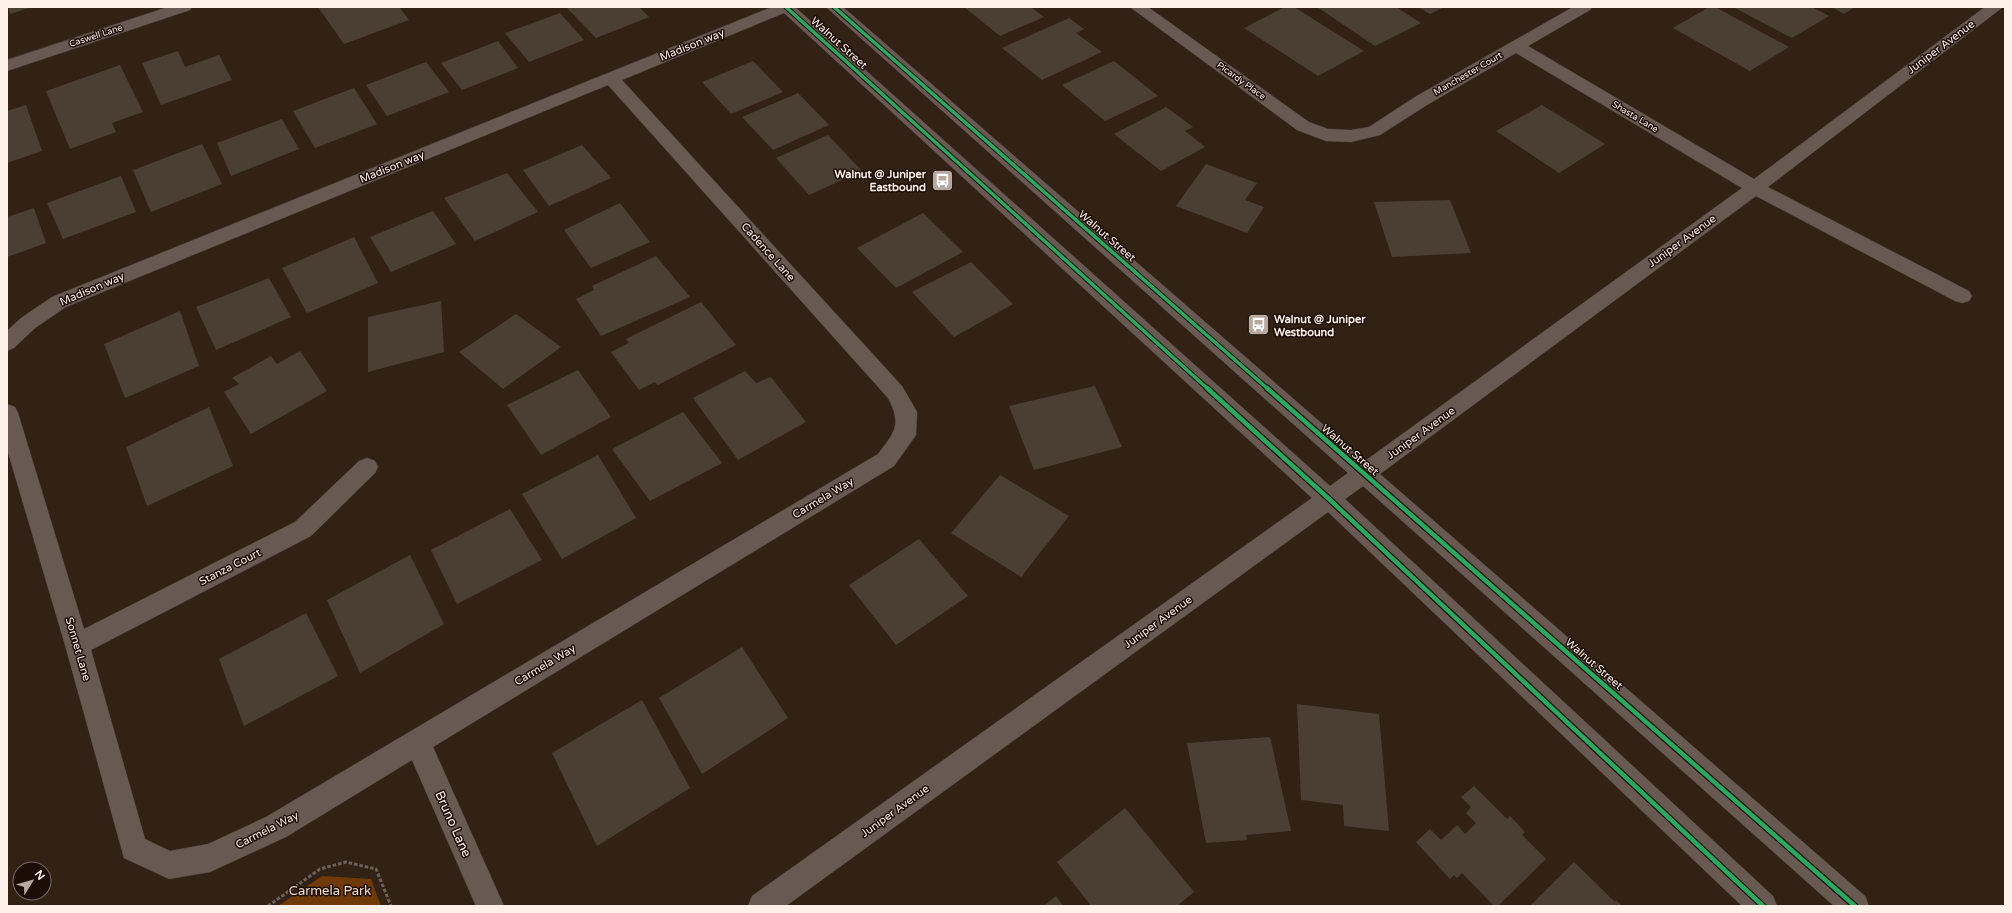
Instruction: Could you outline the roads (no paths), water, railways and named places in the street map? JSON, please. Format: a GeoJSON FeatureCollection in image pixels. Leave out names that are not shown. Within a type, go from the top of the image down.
{"type":"FeatureCollection","features":[{"type":"Feature","properties":{"kind":"street","name":"Caswell Lane"},"geometry":{"type":"LineString","coordinates":[[7,66],[184,7]]}},
{"type":"Feature","properties":{"kind":"street","name":"Madison way"},"geometry":{"type":"LineString","coordinates":[[7,343],[28,323],[59,302],[786,7]]}},
{"type":"Feature","properties":{"kind":"street","name":"Walnut Street"},"geometry":{"type":"LineString","coordinates":[[786,7],[1328,498],[1763,906]]}},
{"type":"Feature","properties":{"kind":"street","name":"Walnut Street"},"geometry":{"type":"LineString","coordinates":[[834,7],[1855,906]]}},
{"type":"Feature","properties":{"kind":"street","name":"Picardy Place"},"geometry":{"type":"LineString","coordinates":[[1138,7],[1303,126],[1326,135],[1351,136]]}},
{"type":"Feature","properties":{"kind":"street","name":"Manchester Court"},"geometry":{"type":"LineString","coordinates":[[1351,136],[1374,131],[1421,101],[1584,7]]}},
{"type":"Feature","properties":{"kind":"street","name":"Juniper Avenue"},"geometry":{"type":"LineString","coordinates":[[762,906],[1328,498],[1364,474],[1755,188],[1982,10]]}},
{"type":"Feature","properties":{"kind":"street","name":"Shasta Lane"},"geometry":{"type":"LineString","coordinates":[[1516,46],[1755,188],[1962,296]]}},
{"type":"Feature","properties":{"kind":"street","name":"Cadence Lane"},"geometry":{"type":"LineString","coordinates":[[611,78],[895,392],[906,412],[905,435]]}},
{"type":"Feature","properties":{"kind":"street","name":"Sonnet Lane"},"geometry":{"type":"LineString","coordinates":[[7,413],[77,645],[134,848],[169,865]]}},
{"type":"Feature","properties":{"kind":"street","name":"Carmela Way"},"geometry":{"type":"LineString","coordinates":[[169,865],[210,858],[276,827],[886,460],[905,435]]}},
{"type":"Feature","properties":{"kind":"street","name":"Stanza Court"},"geometry":{"type":"LineString","coordinates":[[77,645],[303,529],[367,467]]}},
{"type":"Feature","properties":{"kind":"street","name":"Bruno Lane"},"geometry":{"type":"LineString","coordinates":[[417,742],[490,906]]}},
{"type":"Feature","properties":{"kind":"place","name":"Walnut @ Juniper Eastbound"},"geometry":{"type":"Point","coordinates":[942,180]}},
{"type":"Feature","properties":{"kind":"place","name":"Walnut @ Juniper Westbound"},"geometry":{"type":"Point","coordinates":[1258,325]}},
{"type":"Feature","properties":{"kind":"park label","name":"Carmela Park"},"geometry":{"type":"Point","coordinates":[330,891]}}]}
